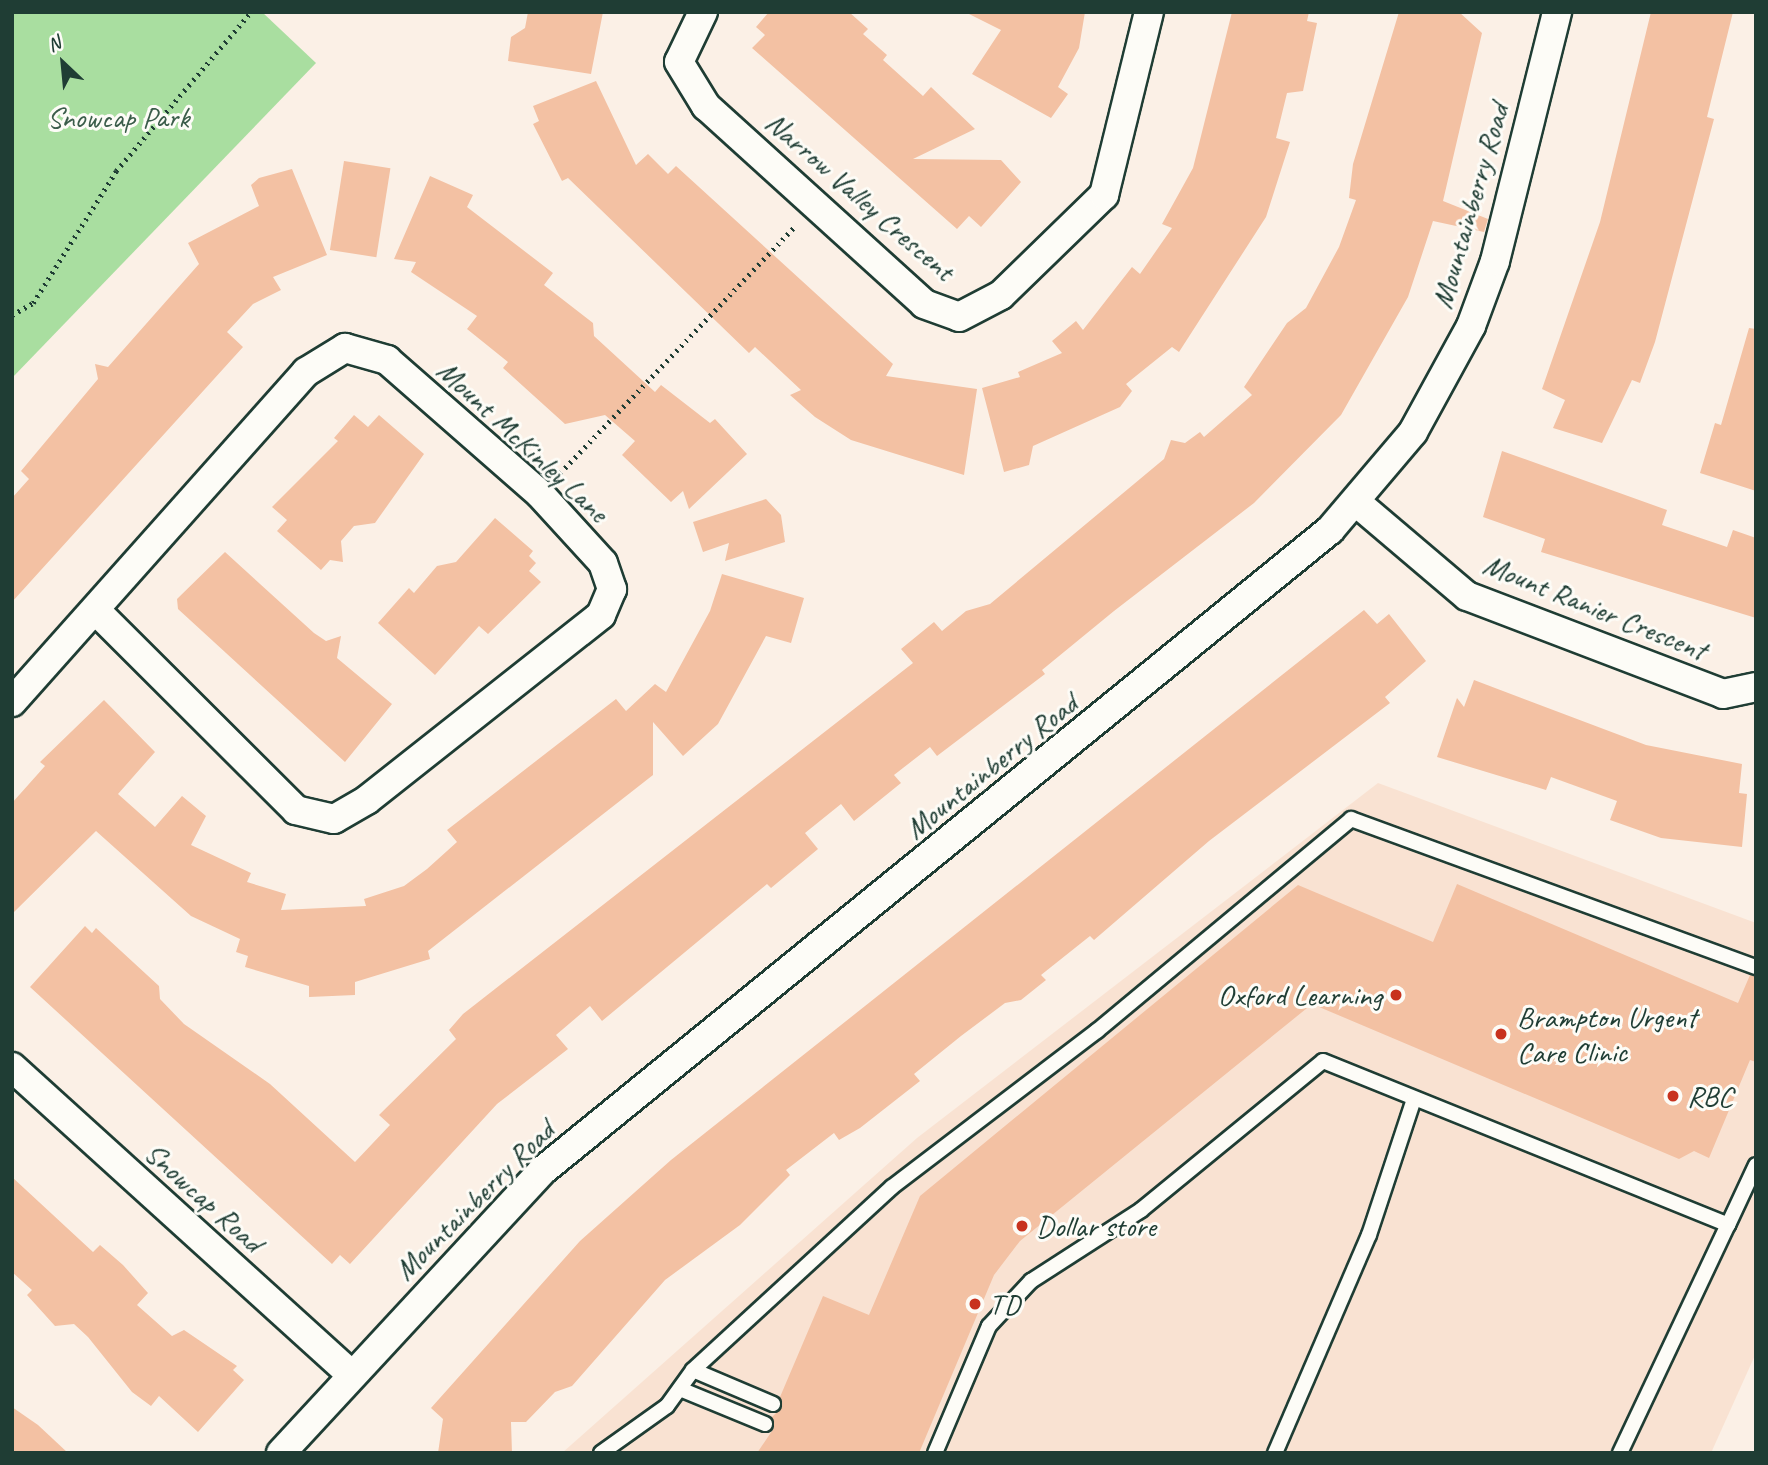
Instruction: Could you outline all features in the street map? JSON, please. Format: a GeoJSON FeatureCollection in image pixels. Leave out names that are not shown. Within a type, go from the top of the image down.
{"type":"FeatureCollection","features":[{"type":"Feature","properties":{"kind":"street","name":"Narrow Valley Crescent"},"geometry":{"type":"LineString","coordinates":[[703,12],[679,62],[706,106],[818,201],[924,304],[959,317],[1001,295],[1104,195],[1149,12]]}},
{"type":"Feature","properties":{"kind":"street","name":"Mountainberry Road"},"geometry":{"type":"LineString","coordinates":[[281,1453],[542,1171],[1296,560],[1356,502],[1413,432],[1471,326],[1495,261],[1557,12]]}},
{"type":"Feature","properties":{"kind":"street","name":"Mount McKinley Lane"},"geometry":{"type":"LineString","coordinates":[[12,702],[96,611],[306,372],[345,348],[387,360],[540,494],[603,563],[612,589],[601,615],[368,800],[334,820],[296,810],[96,611]]}},
{"type":"Feature","properties":{"kind":"street","name":"Mount Ranier Crescent"},"geometry":{"type":"LineString","coordinates":[[1356,502],[1467,596],[1723,694],[1756,687]]}},
{"type":"Feature","properties":{"kind":"street","name":"Snowcap Road"},"geometry":{"type":"LineString","coordinates":[[12,1068],[352,1375]]}},
{"type":"Feature","properties":{"kind":"lane"},"geometry":{"type":"LineString","coordinates":[[601,1453],[667,1406],[693,1370],[892,1187],[1097,1031],[1350,819],[1756,967]]}},
{"type":"Feature","properties":{"kind":"lane"},"geometry":{"type":"LineString","coordinates":[[935,1453],[989,1326],[1031,1281],[1140,1210],[1263,1104],[1323,1061],[1728,1226]]}},
{"type":"Feature","properties":{"kind":"lane"},"geometry":{"type":"LineString","coordinates":[[1275,1453],[1369,1235],[1414,1099]]}},
{"type":"Feature","properties":{"kind":"lane"},"geometry":{"type":"LineString","coordinates":[[1620,1453],[1756,1165]]}},
{"type":"Feature","properties":{"kind":"lane"},"geometry":{"type":"LineString","coordinates":[[693,1370],[773,1404]]}},
{"type":"Feature","properties":{"kind":"lane"},"geometry":{"type":"LineString","coordinates":[[680,1389],[765,1424]]}},
{"type":"Feature","properties":{"kind":"path"},"geometry":{"type":"LineString","coordinates":[[12,315],[33,303],[116,171],[251,12]]}},
{"type":"Feature","properties":{"kind":"path"},"geometry":{"type":"LineString","coordinates":[[540,494],[818,201]]}},
{"type":"Feature","properties":{"kind":"shaded area"},"geometry":{"type":"Polygon","coordinates":[[[1378,783],[1756,923],[1756,1353],[1711,1453],[562,1453],[917,1138],[1378,783]]]}},
{"type":"Feature","properties":{"kind":"green space","name":"Snowcap Park"},"geometry":{"type":"Polygon","coordinates":[[[12,12],[262,12],[316,63],[12,378],[12,12]]]}},
{"type":"Feature","properties":{"kind":"building"},"geometry":{"type":"Polygon","coordinates":[[[528,12],[603,12],[591,74],[508,61],[511,37],[525,28],[528,12]]]}},
{"type":"Feature","properties":{"kind":"building"},"geometry":{"type":"Polygon","coordinates":[[[769,12],[849,12],[868,29],[863,34],[887,55],[883,60],[923,96],[931,87],[975,129],[913,159],[1001,160],[1021,182],[981,227],[969,216],[957,229],[752,48],[765,35],[756,27],[769,12]]]}},
{"type":"Feature","properties":{"kind":"building"},"geometry":{"type":"Polygon","coordinates":[[[965,12],[1085,12],[1079,48],[1058,87],[1068,94],[1051,118],[972,74],[1001,30],[965,12]]]}},
{"type":"Feature","properties":{"kind":"building"},"geometry":{"type":"Polygon","coordinates":[[[1232,12],[1309,12],[1307,21],[1317,23],[1303,91],[1287,93],[1276,138],[1290,142],[1266,217],[1179,352],[1172,347],[1126,384],[1132,391],[1120,407],[1033,446],[1029,465],[1004,472],[982,388],[1020,377],[1018,372],[1062,353],[1052,341],[1076,321],[1083,330],[1132,267],[1140,274],[1172,228],[1162,224],[1193,168],[1232,12]]]}},
{"type":"Feature","properties":{"kind":"building"},"geometry":{"type":"Polygon","coordinates":[[[1399,12],[1459,12],[1482,33],[1443,201],[1488,219],[1484,232],[1433,221],[1408,297],[1341,415],[1254,503],[1114,611],[1042,670],[1045,674],[937,756],[930,747],[894,775],[901,783],[854,821],[841,804],[805,833],[818,849],[771,888],[767,884],[602,1021],[590,1006],[556,1035],[568,1049],[497,1104],[350,1264],[340,1255],[332,1264],[30,987],[85,926],[92,933],[96,928],[159,986],[160,999],[184,1024],[270,1084],[355,1162],[390,1125],[379,1115],[456,1039],[449,1030],[463,1014],[913,663],[901,649],[934,622],[942,631],[966,611],[990,604],[1164,459],[1171,440],[1185,443],[1200,432],[1204,437],[1252,395],[1244,387],[1287,323],[1306,308],[1339,247],[1356,200],[1349,198],[1353,164],[1399,12]]]}},
{"type":"Feature","properties":{"kind":"building"},"geometry":{"type":"Polygon","coordinates":[[[1651,12],[1733,12],[1707,117],[1714,119],[1655,342],[1640,383],[1632,380],[1602,443],[1553,428],[1565,400],[1542,389],[1600,222],[1651,12]]]}},
{"type":"Feature","properties":{"kind":"building"},"geometry":{"type":"Polygon","coordinates":[[[596,81],[636,165],[648,154],[668,174],[676,166],[893,364],[886,376],[977,389],[964,475],[851,440],[815,417],[790,395],[801,390],[755,347],[749,353],[568,178],[562,181],[533,124],[539,121],[533,106],[596,81]]]}},
{"type":"Feature","properties":{"kind":"building"},"geometry":{"type":"Polygon","coordinates":[[[344,161],[390,168],[376,257],[330,250],[344,161]]]}},
{"type":"Feature","properties":{"kind":"building"},"geometry":{"type":"Polygon","coordinates":[[[292,169],[327,255],[273,277],[281,290],[253,304],[227,332],[243,347],[12,602],[12,498],[29,479],[21,471],[98,379],[95,364],[108,367],[199,264],[188,243],[259,206],[251,185],[259,178],[292,169]]]}},
{"type":"Feature","properties":{"kind":"building"},"geometry":{"type":"Polygon","coordinates":[[[430,176],[473,195],[467,207],[553,273],[544,285],[593,323],[594,336],[655,392],[661,385],[710,423],[715,419],[747,454],[689,509],[683,491],[671,502],[622,455],[635,441],[605,415],[565,424],[503,368],[508,362],[467,329],[477,316],[411,272],[416,262],[394,259],[430,176]]]}},
{"type":"Feature","properties":{"kind":"building"},"geometry":{"type":"Polygon","coordinates":[[[1749,328],[1756,329],[1756,491],[1700,473],[1715,423],[1721,425],[1749,328]]]}},
{"type":"Feature","properties":{"kind":"building"},"geometry":{"type":"Polygon","coordinates":[[[354,415],[368,427],[379,415],[424,454],[375,523],[354,526],[341,541],[343,562],[330,560],[321,570],[277,531],[287,520],[272,507],[338,441],[334,438],[354,415]]]}},
{"type":"Feature","properties":{"kind":"building"},"geometry":{"type":"Polygon","coordinates":[[[1502,451],[1667,510],[1662,525],[1727,547],[1733,530],[1756,538],[1756,618],[1541,552],[1545,539],[1483,517],[1502,451]]]}},
{"type":"Feature","properties":{"kind":"building"},"geometry":{"type":"Polygon","coordinates":[[[766,499],[781,515],[785,542],[725,561],[729,543],[703,552],[693,522],[766,499]]]}},
{"type":"Feature","properties":{"kind":"building"},"geometry":{"type":"Polygon","coordinates":[[[495,518],[533,551],[529,556],[536,563],[529,571],[541,582],[488,634],[479,626],[435,675],[378,623],[409,588],[414,593],[437,566],[456,562],[495,518]]]}},
{"type":"Feature","properties":{"kind":"building"},"geometry":{"type":"Polygon","coordinates":[[[225,552],[314,633],[326,641],[341,636],[337,658],[392,704],[345,762],[178,609],[177,599],[225,552]]]}},
{"type":"Feature","properties":{"kind":"building"},"geometry":{"type":"Polygon","coordinates":[[[722,574],[804,598],[791,643],[766,636],[718,724],[683,756],[653,722],[653,775],[428,951],[430,959],[355,982],[355,995],[309,997],[309,986],[245,967],[248,956],[236,952],[240,939],[191,916],[96,831],[12,914],[12,803],[45,766],[40,762],[104,700],[155,752],[118,794],[155,827],[182,796],[206,816],[191,845],[251,873],[247,882],[286,894],[281,910],[366,906],[364,899],[404,886],[427,869],[457,842],[447,830],[616,699],[626,711],[655,684],[666,692],[710,611],[722,574]]]}},
{"type":"Feature","properties":{"kind":"building"},"geometry":{"type":"Polygon","coordinates":[[[1364,610],[1377,624],[1389,614],[1426,661],[1385,697],[1390,703],[1209,841],[1094,940],[1090,936],[1041,975],[1046,980],[1021,1000],[1005,1003],[961,1036],[914,1074],[920,1081],[860,1128],[839,1140],[834,1133],[786,1170],[790,1175],[740,1225],[665,1280],[572,1386],[555,1392],[526,1422],[511,1422],[512,1453],[438,1453],[443,1419],[431,1408],[580,1241],[671,1160],[1364,610]]]}},
{"type":"Feature","properties":{"kind":"building"},"geometry":{"type":"Polygon","coordinates":[[[1474,680],[1646,745],[1742,764],[1739,793],[1747,794],[1742,847],[1661,838],[1610,820],[1617,801],[1551,777],[1546,790],[1437,757],[1457,698],[1464,707],[1474,680]]]}},
{"type":"Feature","properties":{"kind":"building"},"geometry":{"type":"Polygon","coordinates":[[[1457,884],[1738,1003],[1750,975],[1756,976],[1756,1062],[1750,1060],[1709,1158],[1694,1151],[1679,1159],[1312,1004],[1020,1241],[994,1275],[919,1453],[757,1453],[774,1428],[772,1417],[782,1407],[780,1397],[823,1296],[869,1315],[920,1196],[1298,885],[1433,942],[1457,884]]]}},
{"type":"Feature","properties":{"kind":"building"},"geometry":{"type":"Polygon","coordinates":[[[12,1177],[93,1252],[100,1245],[123,1265],[148,1293],[137,1305],[172,1336],[184,1330],[237,1366],[233,1370],[244,1380],[198,1432],[159,1396],[151,1406],[132,1392],[88,1337],[74,1324],[55,1326],[27,1295],[32,1290],[12,1272],[12,1177]]]}},
{"type":"Feature","properties":{"kind":"building"},"geometry":{"type":"Polygon","coordinates":[[[12,1407],[38,1425],[68,1453],[12,1453],[12,1407]]]}},
{"type":"Feature","properties":{"kind":"place","name":"Oxford Learning"},"geometry":{"type":"Point","coordinates":[1396,995]}},
{"type":"Feature","properties":{"kind":"place","name":"Brampton Urgent Care Clinic"},"geometry":{"type":"Point","coordinates":[1501,1034]}},
{"type":"Feature","properties":{"kind":"place","name":"RBC"},"geometry":{"type":"Point","coordinates":[1673,1096]}},
{"type":"Feature","properties":{"kind":"place","name":"Dollar store"},"geometry":{"type":"Point","coordinates":[1022,1226]}},
{"type":"Feature","properties":{"kind":"place","name":"TD"},"geometry":{"type":"Point","coordinates":[975,1304]}}]}
